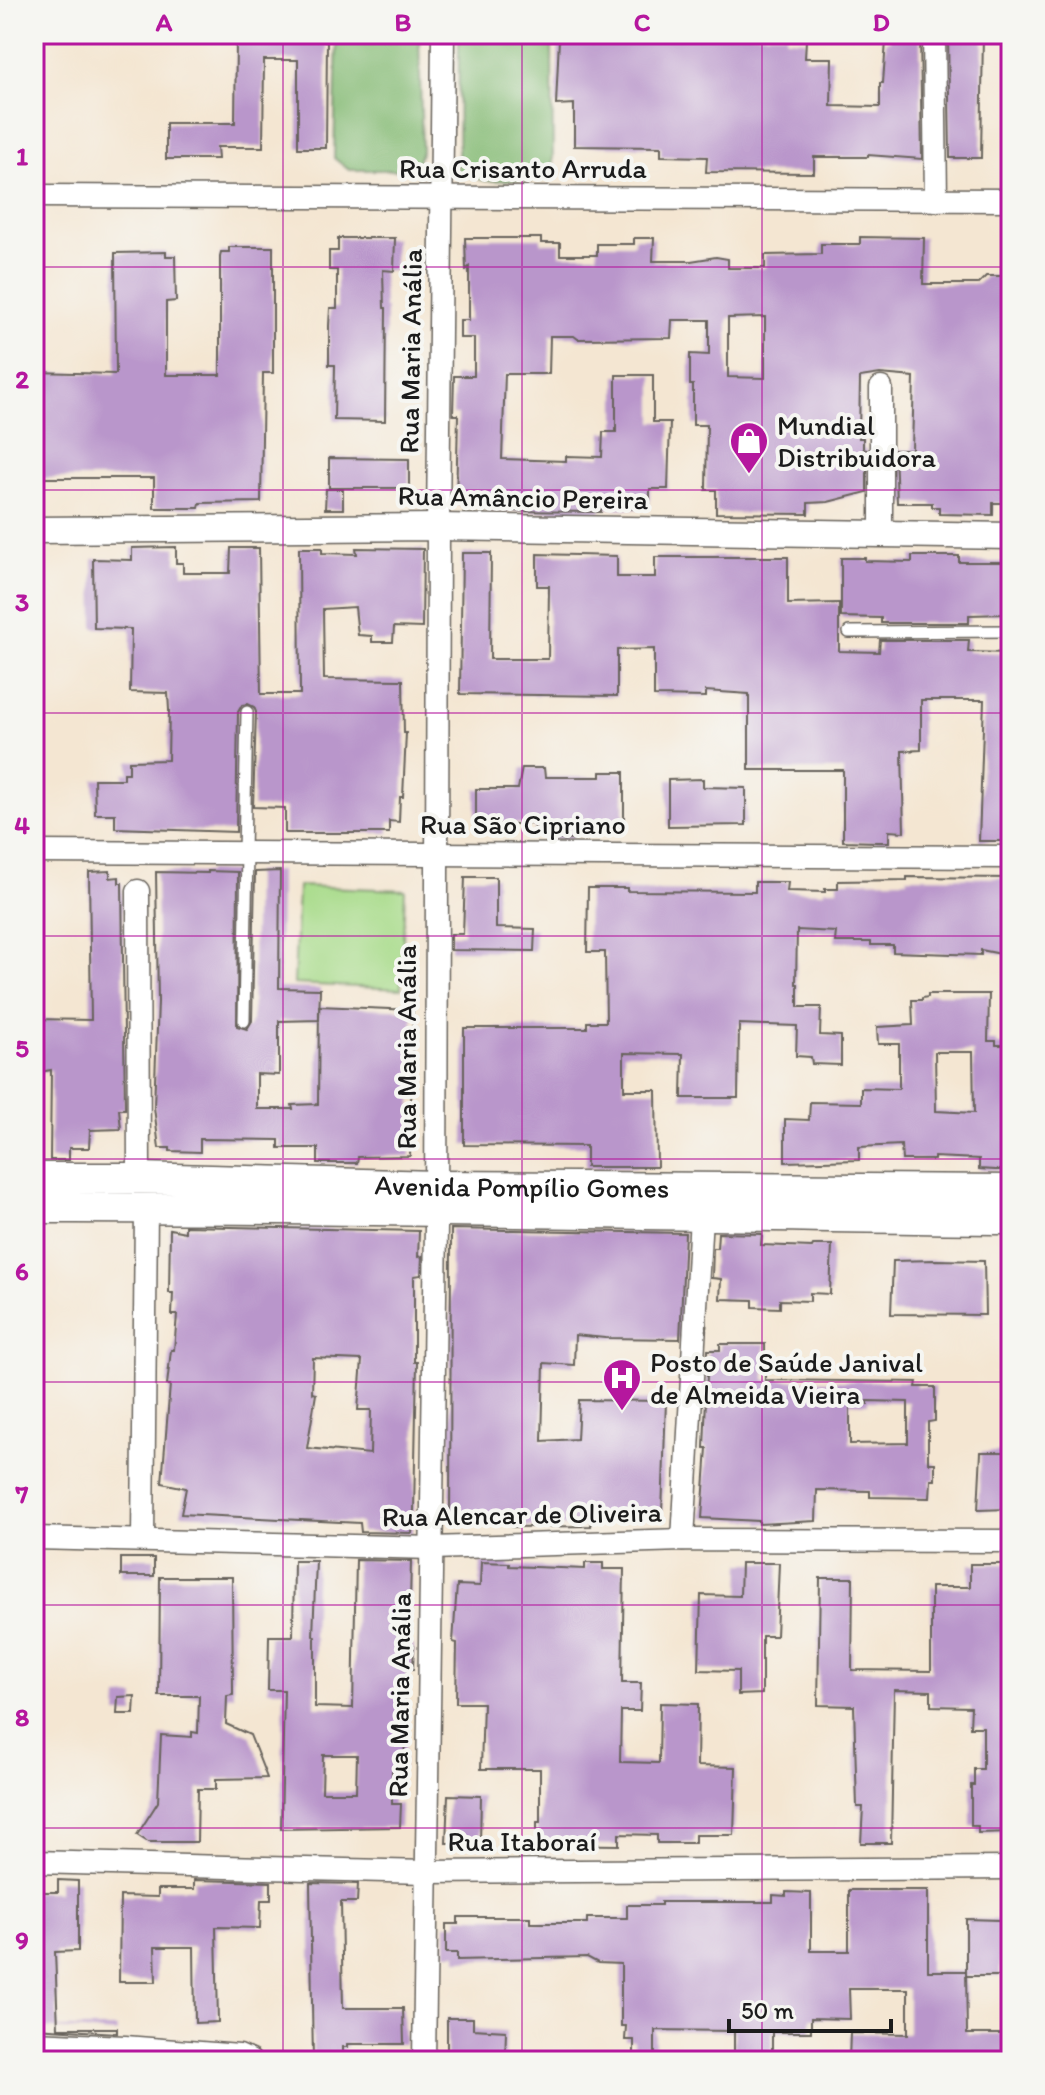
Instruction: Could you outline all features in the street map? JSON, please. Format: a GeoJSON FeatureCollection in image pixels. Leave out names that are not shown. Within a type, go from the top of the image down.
{"type":"FeatureCollection","features":[{"type":"Feature","properties":{"kind":"main road","name":"Avenida Pompílio Gomes"},"geometry":{"type":"LineString","coordinates":[[34,1178],[139,1178],[701,1216],[1011,1219]]}},
{"type":"Feature","properties":{"kind":"main road","name":"Avenida Pompílio Gomes"},"geometry":{"type":"LineString","coordinates":[[34,1208],[146,1208],[436,1198],[1011,1190]]}},
{"type":"Feature","properties":{"kind":"street","name":"Rua Maria Anália"},"geometry":{"type":"LineString","coordinates":[[424,2061],[436,1198],[443,34]]}},
{"type":"Feature","properties":{"kind":"street"},"geometry":{"type":"LineString","coordinates":[[934,34],[936,200]]}},
{"type":"Feature","properties":{"kind":"street","name":"Rua Crisanto Arruda"},"geometry":{"type":"LineString","coordinates":[[34,196],[1011,200]]}},
{"type":"Feature","properties":{"kind":"street"},"geometry":{"type":"LineString","coordinates":[[881,388],[881,534]]}},
{"type":"Feature","properties":{"kind":"street","name":"Rua Amâncio Pereira"},"geometry":{"type":"LineString","coordinates":[[34,530],[438,527],[1011,536]]}},
{"type":"Feature","properties":{"kind":"street","name":"Rua São Cipriano"},"geometry":{"type":"LineString","coordinates":[[34,852],[1011,857]]}},
{"type":"Feature","properties":{"kind":"street"},"geometry":{"type":"LineString","coordinates":[[138,891],[139,1178]]}},
{"type":"Feature","properties":{"kind":"street"},"geometry":{"type":"LineString","coordinates":[[143,1540],[146,1208]]}},
{"type":"Feature","properties":{"kind":"street"},"geometry":{"type":"LineString","coordinates":[[683,1540],[701,1216]]}},
{"type":"Feature","properties":{"kind":"street","name":"Rua Alencar de Oliveira"},"geometry":{"type":"LineString","coordinates":[[34,1538],[432,1548],[683,1540],[1011,1541]]}},
{"type":"Feature","properties":{"kind":"street","name":"Rua Itaboraí"},"geometry":{"type":"LineString","coordinates":[[34,1862],[426,1872],[1011,1868]]}},
{"type":"Feature","properties":{"kind":"street"},"geometry":{"type":"LineString","coordinates":[[34,2043],[239,2056],[250,2061]]}},
{"type":"Feature","properties":{"kind":"lane"},"geometry":{"type":"LineString","coordinates":[[849,632],[1011,631]]}},
{"type":"Feature","properties":{"kind":"lane"},"geometry":{"type":"LineString","coordinates":[[244,1021],[247,712]]}},
{"type":"Feature","properties":{"kind":"green space"},"geometry":{"type":"Polygon","coordinates":[[[337,34],[419,34],[422,151],[414,170],[349,170],[334,158],[337,34]]]}},
{"type":"Feature","properties":{"kind":"green space"},"geometry":{"type":"Polygon","coordinates":[[[459,34],[552,34],[553,179],[486,181],[458,173],[459,34]]]}},
{"type":"Feature","properties":{"kind":"green space"},"geometry":{"type":"Polygon","coordinates":[[[298,886],[405,890],[401,989],[294,984],[298,886]]]}},
{"type":"Feature","properties":{"kind":"building"},"geometry":{"type":"Polygon","coordinates":[[[607,34],[786,34],[786,39],[806,40],[805,58],[832,58],[831,106],[880,107],[886,41],[890,41],[890,34],[920,34],[922,159],[868,155],[814,157],[814,173],[706,172],[707,157],[661,156],[661,147],[574,146],[574,104],[556,105],[559,39],[607,39],[607,34]]]}},
{"type":"Feature","properties":{"kind":"building"},"geometry":{"type":"Polygon","coordinates":[[[948,34],[983,34],[981,158],[950,158],[948,34]]]}},
{"type":"Feature","properties":{"kind":"building"},"geometry":{"type":"Polygon","coordinates":[[[245,36],[325,38],[326,148],[298,148],[298,60],[264,60],[263,147],[217,147],[218,159],[166,159],[166,123],[235,123],[236,42],[245,36]]]}},
{"type":"Feature","properties":{"kind":"building"},"geometry":{"type":"Polygon","coordinates":[[[860,237],[924,238],[923,284],[978,284],[986,276],[1011,276],[1011,503],[993,503],[993,515],[939,514],[939,507],[932,507],[932,503],[897,503],[895,450],[912,450],[914,377],[880,374],[860,377],[859,438],[863,438],[863,449],[867,450],[867,492],[828,502],[808,503],[808,514],[716,513],[716,490],[706,490],[707,425],[693,425],[693,385],[690,385],[690,354],[709,355],[709,320],[672,320],[671,338],[578,339],[574,336],[550,336],[549,374],[505,374],[502,459],[566,461],[566,456],[602,457],[603,432],[616,432],[616,375],[653,375],[653,422],[670,422],[668,489],[650,489],[650,509],[487,511],[487,506],[456,505],[458,415],[453,415],[454,376],[474,376],[474,338],[460,338],[460,320],[469,320],[469,267],[466,270],[465,238],[541,238],[541,243],[560,243],[560,255],[597,255],[597,244],[634,244],[634,238],[654,238],[653,261],[691,261],[716,257],[728,259],[728,268],[765,268],[765,255],[821,254],[821,244],[860,244],[860,237]],[[765,317],[728,318],[728,377],[765,378],[765,317]]]}},
{"type":"Feature","properties":{"kind":"building"},"geometry":{"type":"Polygon","coordinates":[[[338,238],[395,238],[394,271],[383,270],[386,308],[385,421],[334,420],[335,365],[329,365],[329,326],[330,308],[337,308],[337,270],[329,270],[329,251],[338,251],[338,238]]]}},
{"type":"Feature","properties":{"kind":"building"},"geometry":{"type":"Polygon","coordinates":[[[229,247],[273,247],[273,373],[263,373],[261,502],[200,503],[199,508],[154,508],[154,478],[34,478],[34,372],[116,374],[115,253],[166,252],[166,256],[175,256],[176,301],[166,302],[166,375],[220,375],[220,256],[221,252],[229,252],[229,247]]]}},
{"type":"Feature","properties":{"kind":"building"},"geometry":{"type":"Polygon","coordinates":[[[329,458],[409,459],[409,488],[329,488],[329,458]]]}},
{"type":"Feature","properties":{"kind":"building"},"geometry":{"type":"Polygon","coordinates":[[[326,489],[343,489],[343,509],[325,509],[326,489]]]}},
{"type":"Feature","properties":{"kind":"building"},"geometry":{"type":"Polygon","coordinates":[[[176,547],[176,563],[183,563],[183,573],[230,573],[231,548],[259,548],[261,694],[300,694],[299,548],[322,548],[322,553],[357,554],[356,548],[423,549],[422,628],[394,627],[393,642],[372,642],[372,636],[358,635],[355,607],[323,609],[324,679],[403,680],[406,733],[403,797],[400,797],[399,822],[389,821],[389,833],[285,833],[285,808],[253,807],[256,712],[248,704],[242,705],[238,712],[236,832],[115,828],[115,814],[95,814],[94,779],[124,779],[124,773],[129,773],[129,761],[168,760],[169,710],[168,693],[130,692],[131,629],[94,628],[93,559],[132,560],[132,548],[176,547]]]}},
{"type":"Feature","properties":{"kind":"building"},"geometry":{"type":"Polygon","coordinates":[[[462,553],[491,553],[490,659],[548,659],[549,586],[537,586],[537,554],[617,556],[617,577],[655,577],[655,557],[788,557],[788,604],[839,603],[839,651],[879,652],[880,640],[969,640],[968,652],[1011,653],[1011,841],[979,841],[984,700],[921,700],[921,750],[902,751],[904,832],[889,831],[889,842],[877,842],[843,841],[843,770],[749,770],[749,694],[706,691],[706,697],[654,696],[654,649],[617,650],[617,696],[460,694],[462,553]]]}},
{"type":"Feature","properties":{"kind":"building"},"geometry":{"type":"Polygon","coordinates":[[[912,556],[959,556],[959,562],[1006,562],[1006,572],[1011,572],[1011,610],[1006,610],[1006,614],[969,615],[969,623],[881,623],[881,618],[841,617],[841,558],[912,562],[912,556]]]}},
{"type":"Feature","properties":{"kind":"building"},"geometry":{"type":"Polygon","coordinates":[[[522,768],[544,768],[545,777],[601,777],[601,772],[624,772],[624,828],[573,829],[573,840],[551,839],[551,828],[534,829],[534,824],[476,824],[476,789],[518,789],[522,768]]]}},
{"type":"Feature","properties":{"kind":"building"},"geometry":{"type":"Polygon","coordinates":[[[703,779],[703,787],[746,788],[746,825],[668,826],[668,780],[703,779]]]}},
{"type":"Feature","properties":{"kind":"building"},"geometry":{"type":"Polygon","coordinates":[[[110,871],[110,878],[119,877],[119,883],[122,883],[125,1109],[119,1109],[121,1129],[90,1130],[89,1148],[69,1148],[69,1160],[50,1160],[51,1070],[34,1073],[34,1019],[91,1020],[89,872],[110,871]]]}},
{"type":"Feature","properties":{"kind":"building"},"geometry":{"type":"Polygon","coordinates":[[[280,871],[279,988],[320,989],[319,1006],[413,1010],[410,1156],[358,1157],[357,1163],[318,1163],[318,1148],[279,1148],[279,1140],[200,1139],[200,1152],[159,1148],[154,1107],[158,1002],[156,872],[238,872],[237,1026],[247,1029],[252,1021],[255,872],[280,871]],[[319,1020],[279,1021],[279,1075],[257,1074],[257,1109],[293,1109],[292,1105],[318,1104],[319,1020]]]}},
{"type":"Feature","properties":{"kind":"building"},"geometry":{"type":"Polygon","coordinates":[[[465,877],[496,877],[496,928],[535,929],[534,951],[451,950],[451,934],[463,934],[465,877]]]}},
{"type":"Feature","properties":{"kind":"building"},"geometry":{"type":"Polygon","coordinates":[[[907,877],[1011,878],[1011,956],[981,950],[981,955],[893,952],[893,945],[835,942],[836,932],[797,930],[798,1007],[821,1007],[820,1035],[841,1036],[841,1065],[812,1064],[811,1057],[796,1056],[797,1026],[739,1024],[738,1098],[682,1098],[683,1054],[624,1053],[624,1090],[656,1090],[657,1167],[586,1167],[586,1146],[464,1145],[464,1028],[587,1028],[587,1022],[606,1022],[605,952],[587,952],[588,888],[755,892],[755,882],[788,882],[787,891],[825,892],[825,889],[838,889],[838,881],[907,880],[907,877]]]}},
{"type":"Feature","properties":{"kind":"building"},"geometry":{"type":"Polygon","coordinates":[[[928,994],[989,994],[988,1041],[996,1041],[996,1045],[1011,1045],[1010,1166],[1005,1166],[1005,1170],[979,1169],[979,1159],[934,1157],[934,1160],[902,1160],[901,1145],[859,1147],[859,1160],[785,1162],[785,1119],[809,1120],[810,1102],[861,1103],[861,1088],[899,1089],[899,1044],[878,1044],[877,1027],[913,1025],[912,1000],[928,997],[928,994]],[[935,1052],[936,1111],[974,1113],[973,1052],[935,1052]]]}},
{"type":"Feature","properties":{"kind":"building"},"geometry":{"type":"Polygon","coordinates":[[[185,1226],[419,1231],[421,1275],[414,1276],[414,1362],[417,1362],[412,1533],[361,1532],[360,1523],[181,1514],[186,1488],[162,1483],[170,1385],[167,1385],[177,1315],[172,1315],[173,1293],[169,1293],[170,1229],[185,1232],[185,1226]],[[313,1358],[312,1393],[316,1394],[307,1448],[370,1454],[371,1410],[358,1410],[362,1360],[313,1358]]]}},
{"type":"Feature","properties":{"kind":"building"},"geometry":{"type":"Polygon","coordinates":[[[451,1229],[685,1233],[680,1339],[575,1335],[574,1365],[544,1363],[542,1441],[577,1439],[579,1400],[666,1401],[662,1513],[656,1513],[656,1516],[590,1514],[591,1526],[512,1527],[512,1524],[487,1522],[450,1523],[451,1229]]]}},
{"type":"Feature","properties":{"kind":"building"},"geometry":{"type":"Polygon","coordinates":[[[718,1233],[762,1234],[761,1245],[832,1245],[830,1294],[810,1293],[810,1301],[780,1300],[780,1308],[753,1307],[753,1300],[720,1299],[721,1279],[712,1278],[713,1248],[717,1248],[718,1233]]]}},
{"type":"Feature","properties":{"kind":"building"},"geometry":{"type":"Polygon","coordinates":[[[893,1261],[984,1261],[985,1315],[891,1314],[893,1261]]]}},
{"type":"Feature","properties":{"kind":"building"},"geometry":{"type":"Polygon","coordinates":[[[720,1344],[765,1344],[765,1380],[917,1382],[916,1387],[935,1387],[935,1421],[928,1422],[928,1463],[935,1463],[935,1480],[931,1480],[930,1498],[870,1497],[870,1491],[817,1490],[816,1521],[759,1524],[759,1521],[702,1518],[707,1448],[704,1448],[708,1350],[720,1350],[720,1344]],[[908,1402],[850,1403],[850,1444],[908,1443],[908,1402]]]}},
{"type":"Feature","properties":{"kind":"building"},"geometry":{"type":"Polygon","coordinates":[[[981,1452],[1010,1452],[1009,1509],[978,1510],[981,1452]]]}},
{"type":"Feature","properties":{"kind":"building"},"geometry":{"type":"Polygon","coordinates":[[[121,1558],[154,1558],[154,1576],[121,1576],[121,1558]]]}},
{"type":"Feature","properties":{"kind":"building"},"geometry":{"type":"Polygon","coordinates":[[[356,1560],[411,1561],[409,1645],[414,1645],[413,1669],[407,1669],[404,1768],[392,1771],[392,1804],[401,1804],[400,1827],[281,1829],[284,1690],[268,1690],[269,1636],[293,1636],[294,1561],[316,1561],[313,1636],[315,1707],[353,1708],[356,1560]],[[323,1755],[322,1792],[356,1792],[357,1755],[323,1755]]]}},
{"type":"Feature","properties":{"kind":"building"},"geometry":{"type":"Polygon","coordinates":[[[481,1562],[585,1569],[585,1563],[603,1563],[603,1569],[624,1569],[622,1683],[641,1683],[640,1711],[621,1711],[620,1762],[659,1763],[660,1703],[698,1704],[697,1766],[736,1767],[734,1835],[695,1835],[695,1843],[657,1843],[657,1835],[619,1834],[619,1845],[537,1844],[540,1769],[481,1769],[483,1703],[456,1703],[457,1643],[453,1642],[457,1585],[480,1586],[481,1562]]]}},
{"type":"Feature","properties":{"kind":"building"},"geometry":{"type":"Polygon","coordinates":[[[741,1563],[779,1563],[776,1636],[762,1636],[762,1694],[738,1695],[738,1671],[699,1670],[701,1595],[740,1596],[741,1563]]]}},
{"type":"Feature","properties":{"kind":"building"},"geometry":{"type":"Polygon","coordinates":[[[970,1564],[1011,1564],[1011,1832],[978,1833],[978,1826],[971,1826],[974,1769],[983,1769],[983,1727],[970,1727],[971,1707],[931,1706],[931,1691],[894,1690],[891,1843],[861,1843],[863,1807],[857,1807],[854,1706],[818,1705],[820,1578],[853,1578],[852,1670],[931,1671],[931,1587],[970,1587],[970,1564]]]}},
{"type":"Feature","properties":{"kind":"building"},"geometry":{"type":"Polygon","coordinates":[[[160,1577],[232,1577],[233,1695],[227,1696],[226,1724],[250,1735],[267,1778],[216,1779],[216,1789],[198,1789],[197,1842],[148,1842],[137,1835],[158,1802],[161,1735],[192,1737],[192,1732],[198,1733],[199,1696],[159,1696],[160,1577]]]}},
{"type":"Feature","properties":{"kind":"building"},"geometry":{"type":"Polygon","coordinates":[[[135,1696],[134,1714],[117,1714],[118,1697],[135,1696]]]}},
{"type":"Feature","properties":{"kind":"building"},"geometry":{"type":"Polygon","coordinates":[[[448,1795],[481,1796],[480,1843],[446,1843],[448,1795]]]}},
{"type":"Feature","properties":{"kind":"building"},"geometry":{"type":"Polygon","coordinates":[[[58,1880],[78,1881],[78,1951],[55,1952],[58,2028],[117,2028],[117,2033],[34,2028],[34,1982],[37,1982],[34,1892],[58,1892],[58,1880]]]}},
{"type":"Feature","properties":{"kind":"building"},"geometry":{"type":"Polygon","coordinates":[[[194,1880],[271,1882],[271,1900],[261,1900],[260,1928],[216,1927],[218,2022],[195,2023],[194,1947],[155,1947],[156,1982],[119,1982],[120,1896],[158,1897],[158,1889],[194,1889],[194,1880]]]}},
{"type":"Feature","properties":{"kind":"building"},"geometry":{"type":"Polygon","coordinates":[[[310,1883],[358,1884],[357,1902],[341,1902],[343,2008],[403,2008],[404,2044],[347,2044],[343,2047],[343,2061],[313,2061],[310,1883]]]}},
{"type":"Feature","properties":{"kind":"building"},"geometry":{"type":"Polygon","coordinates":[[[849,1890],[928,1890],[928,1971],[966,1971],[967,2034],[1011,2034],[1011,2061],[849,2061],[850,2033],[908,2034],[908,1989],[849,1989],[850,2019],[811,2018],[811,2032],[772,2032],[772,2061],[734,2061],[734,2031],[655,2030],[655,2061],[638,2061],[638,2055],[634,2055],[634,2040],[625,2040],[626,2026],[621,2026],[621,1964],[598,1963],[587,1957],[457,1960],[457,1953],[446,1953],[446,1924],[458,1924],[458,1917],[530,1917],[530,1923],[587,1923],[587,1918],[627,1918],[627,1905],[773,1902],[773,1895],[786,1896],[786,1892],[811,1893],[811,1951],[849,1951],[849,1890]]]}},
{"type":"Feature","properties":{"kind":"building"},"geometry":{"type":"Polygon","coordinates":[[[966,1919],[1000,1920],[1000,1976],[966,1976],[966,1919]]]}},
{"type":"Feature","properties":{"kind":"building"},"geometry":{"type":"Polygon","coordinates":[[[447,2018],[473,2018],[473,2029],[506,2031],[505,2061],[447,2059],[447,2018]]]}},
{"type":"Feature","properties":{"kind":"place","name":"Mundial Distribuidora"},"geometry":{"type":"Point","coordinates":[749,475]}},
{"type":"Feature","properties":{"kind":"place","name":"Posto de Saúde Janival de Almeida Vieira"},"geometry":{"type":"Point","coordinates":[622,1412]}}]}
